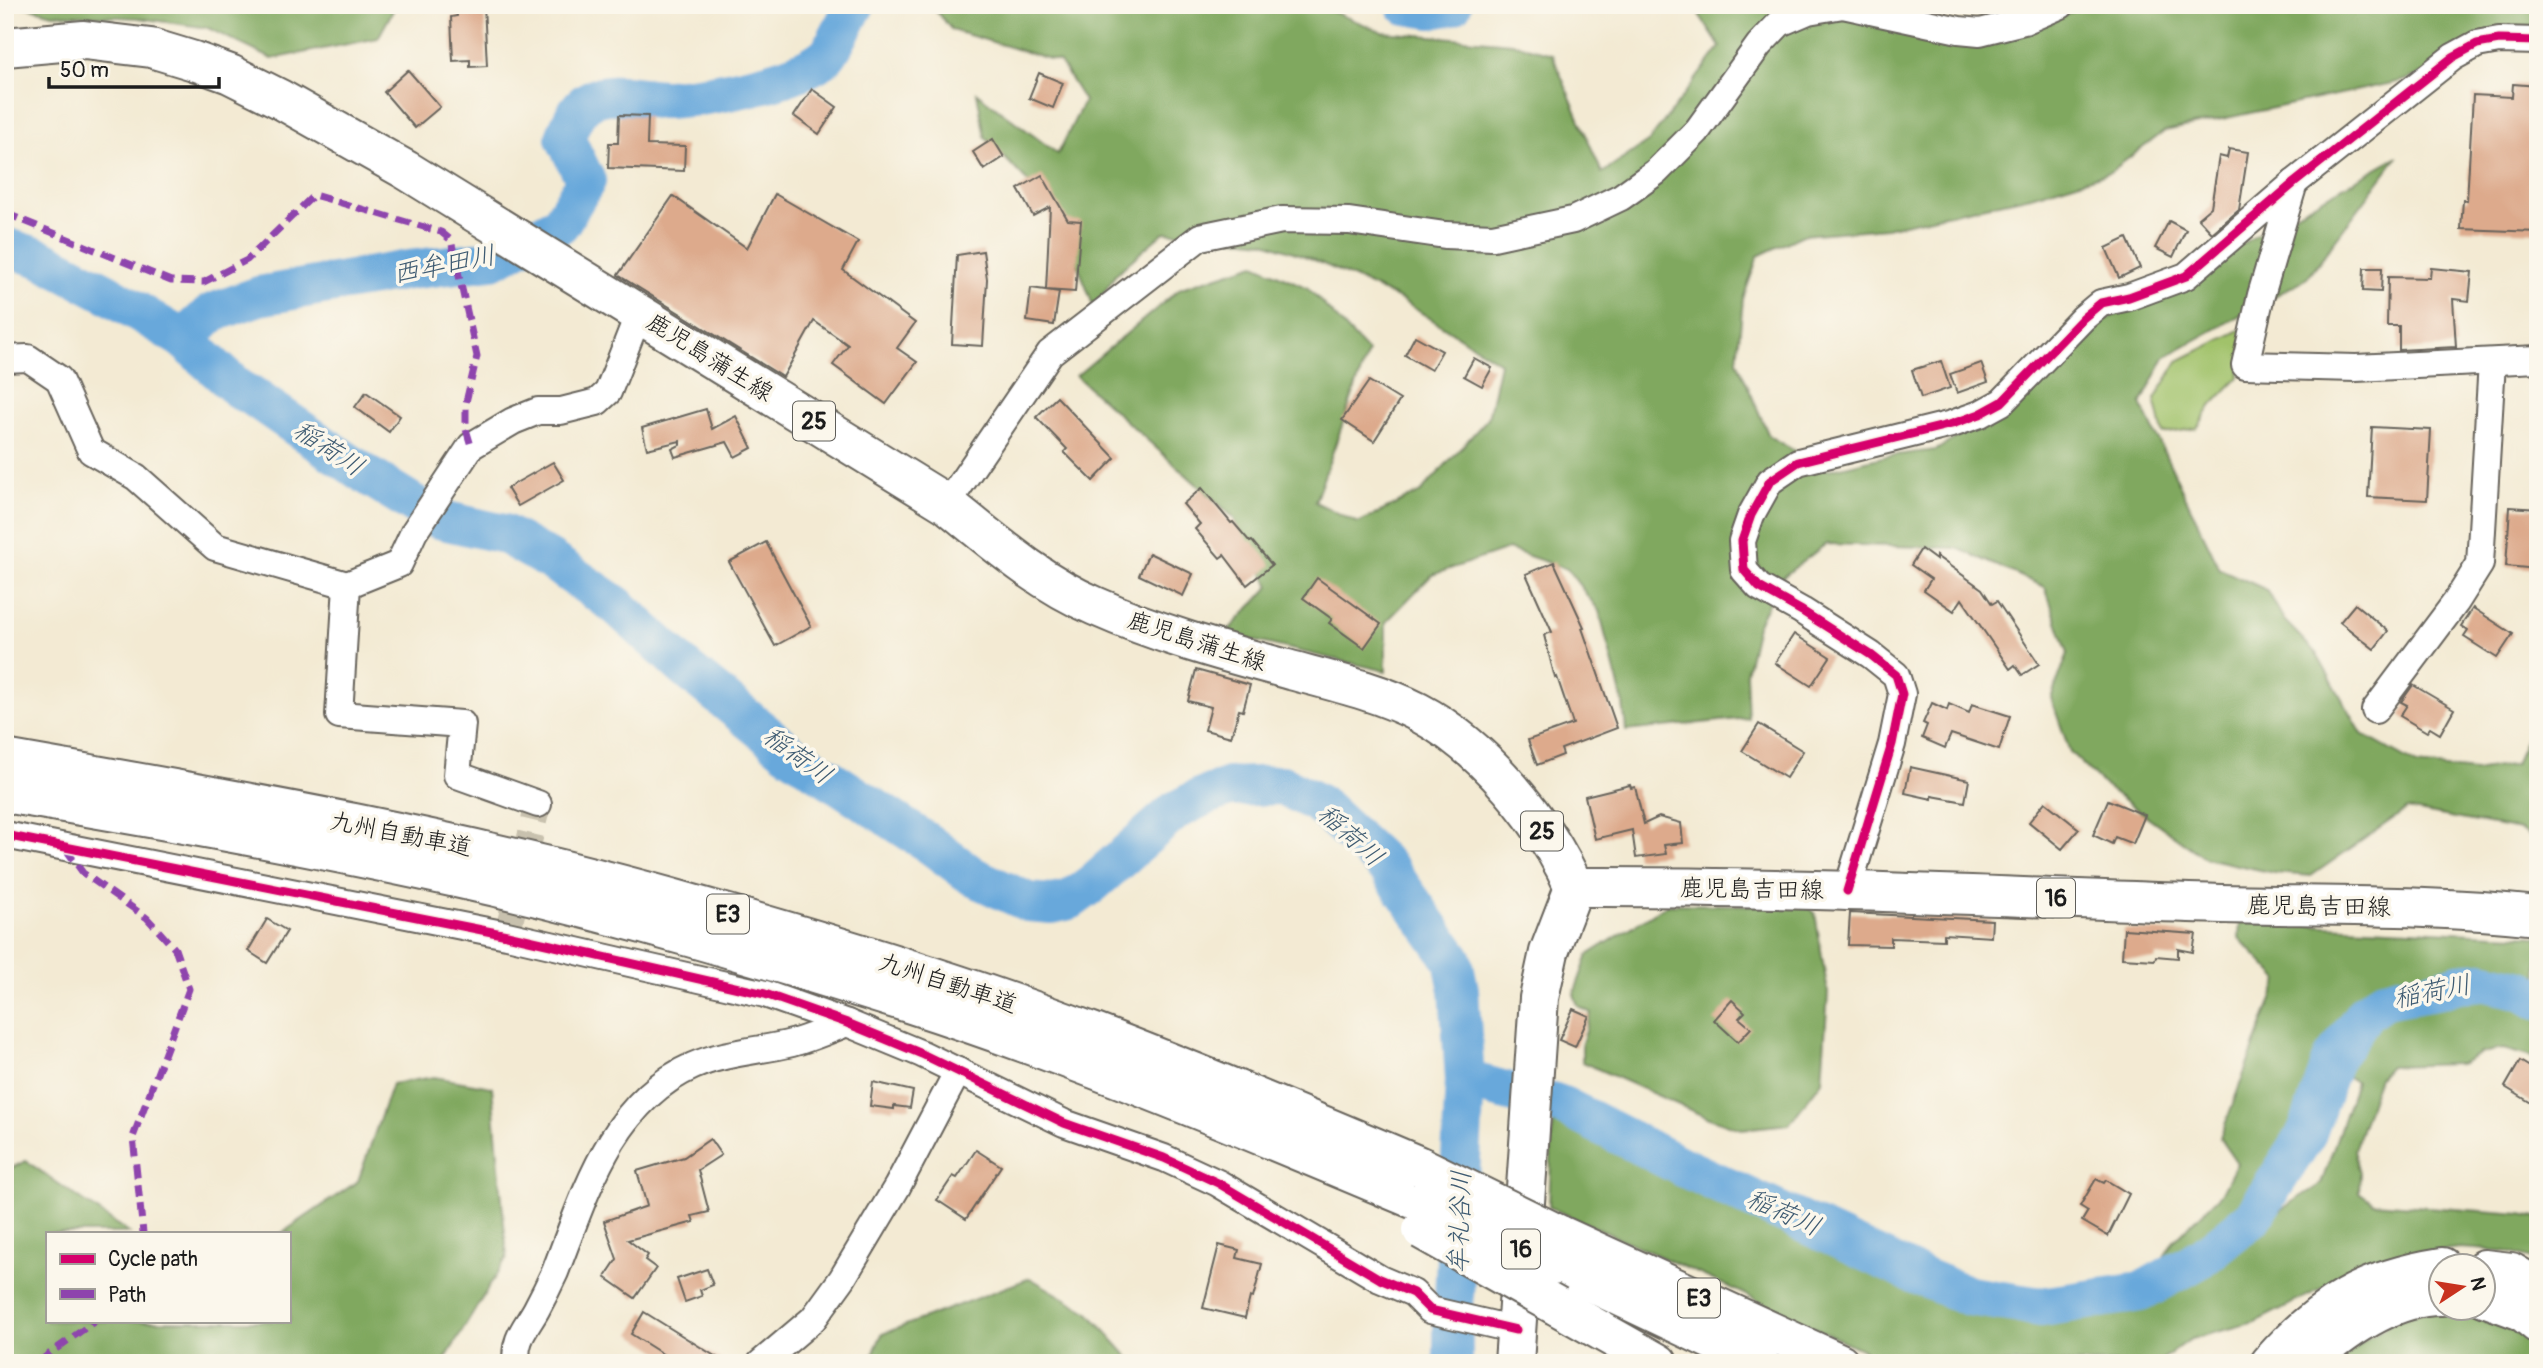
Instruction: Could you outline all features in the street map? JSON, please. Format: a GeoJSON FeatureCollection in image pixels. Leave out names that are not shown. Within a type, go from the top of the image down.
{"type":"FeatureCollection","features":[{"type":"Feature","properties":{"kind":"main road","name":"鹿児島蒲生線"},"geometry":{"type":"LineString","coordinates":[[5,47],[84,40],[151,48],[230,74],[280,99],[406,170],[947,504],[1026,567],[1063,592],[1181,639],[1377,695],[1418,712],[1462,740],[1502,778],[1563,860],[1574,887]]}},
{"type":"Feature","properties":{"kind":"main road","name":"九州自動車道"},"geometry":{"type":"LineString","coordinates":[[5,759],[165,787],[473,848],[687,902],[923,973],[1091,1031],[1312,1120],[1421,1200]]}},
{"type":"Feature","properties":{"kind":"main road","name":"九州自動車道"},"geometry":{"type":"LineString","coordinates":[[5,793],[160,819],[492,887],[704,942],[909,1004],[1064,1058],[1183,1124],[1421,1200],[1556,1249],[1835,1360]]}},
{"type":"Feature","properties":{"kind":"main road","name":"鹿児島吉田線"},"geometry":{"type":"LineString","coordinates":[[1574,887],[1847,891],[2249,905],[2424,908],[2538,916]]}},
{"type":"Feature","properties":{"kind":"main road","name":"16"},"geometry":{"type":"LineString","coordinates":[[1515,1346],[1539,998],[1549,952],[1574,887]]}},
{"type":"Feature","properties":{"kind":"main road"},"geometry":{"type":"LineString","coordinates":[[1421,1200],[1557,1306],[1658,1363]]}},
{"type":"Feature","properties":{"kind":"main road","name":"九州自動車道"},"geometry":{"type":"LineString","coordinates":[[1556,1249],[1760,1363]]}},
{"type":"Feature","properties":{"kind":"main road"},"geometry":{"type":"LineString","coordinates":[[2270,1363],[2296,1333],[2344,1297],[2407,1273],[2428,1269]]}},
{"type":"Feature","properties":{"kind":"main road"},"geometry":{"type":"LineString","coordinates":[[2498,1271],[2511,1272],[2538,1288]]}},
{"type":"Feature","properties":{"kind":"main road"},"geometry":{"type":"LineString","coordinates":[[2306,1363],[2329,1343],[2374,1314],[2421,1295],[2428,1295]]}},
{"type":"Feature","properties":{"kind":"main road"},"geometry":{"type":"LineString","coordinates":[[2498,1302],[2522,1311],[2538,1324]]}},
{"type":"Feature","properties":{"kind":"street"},"geometry":{"type":"LineString","coordinates":[[947,504],[1050,353],[1200,237],[1282,220],[1349,220],[1445,235],[1493,237],[1573,220],[1620,197],[1656,172],[1697,131],[1759,45],[1780,23],[1808,11],[1843,5],[1980,32],[2024,21],[2061,5]]}},
{"type":"Feature","properties":{"kind":"street"},"geometry":{"type":"LineString","coordinates":[[1847,891],[1892,744],[1902,694],[1896,675],[1871,655],[1759,587],[1744,570],[1742,541],[1751,515],[1770,481],[1798,462],[1952,424],[1991,408],[2001,402],[2101,303],[2140,293],[2186,276],[2294,183],[2453,57],[2477,44],[2499,40],[2538,41]]}},
{"type":"Feature","properties":{"kind":"street"},"geometry":{"type":"LineString","coordinates":[[2294,183],[2261,295],[2245,365],[2356,368],[2538,359]]}},
{"type":"Feature","properties":{"kind":"street"},"geometry":{"type":"LineString","coordinates":[[5,359],[28,358],[58,379],[91,451],[136,477],[215,547],[347,585],[399,564],[414,532],[471,446],[513,421],[538,411],[561,411],[597,402],[608,392],[639,313]]}},
{"type":"Feature","properties":{"kind":"street"},"geometry":{"type":"LineString","coordinates":[[2375,709],[2456,602],[2480,564],[2492,362]]}},
{"type":"Feature","properties":{"kind":"street"},"geometry":{"type":"LineString","coordinates":[[347,585],[339,715],[462,724],[457,775],[538,804]]}},
{"type":"Feature","properties":{"kind":"street"},"geometry":{"type":"LineString","coordinates":[[5,835],[507,935],[765,994],[847,1023],[958,1071],[1064,1122],[1164,1158],[1218,1183],[1380,1279],[1413,1293],[1430,1310],[1515,1346]]}},
{"type":"Feature","properties":{"kind":"street"},"geometry":{"type":"LineString","coordinates":[[517,1363],[515,1351],[520,1335],[547,1292],[599,1160],[632,1111],[665,1082],[693,1066],[722,1056],[793,1043],[847,1023]]}},
{"type":"Feature","properties":{"kind":"street"},"geometry":{"type":"LineString","coordinates":[[761,1363],[814,1319],[842,1279],[897,1187],[958,1071]]}},
{"type":"Feature","properties":{"kind":"green space"},"geometry":{"type":"Polygon","coordinates":[[[19,5],[396,5],[378,38],[272,59],[208,28],[138,18],[53,14],[19,5]]]}},
{"type":"Feature","properties":{"kind":"green space"},"geometry":{"type":"Polygon","coordinates":[[[936,5],[1316,5],[1383,32],[1512,43],[1552,54],[1602,173],[1649,141],[1720,47],[1693,5],[1841,5],[1950,34],[2052,22],[2086,5],[2538,5],[2538,33],[2402,81],[2165,131],[2110,172],[2031,196],[1886,228],[1803,235],[1758,256],[1743,299],[1737,361],[1769,436],[1828,470],[1887,456],[1936,450],[2032,392],[2079,335],[2398,156],[2307,278],[2165,357],[2141,404],[2220,569],[2267,590],[2284,620],[2316,653],[2362,734],[2417,765],[2475,771],[2515,764],[2538,712],[2538,841],[2520,830],[2407,809],[2311,876],[2274,873],[2205,858],[2106,787],[2070,752],[2051,698],[2068,653],[2045,587],[1957,548],[1826,544],[1780,579],[1757,626],[1746,673],[1748,718],[1626,731],[1623,703],[1599,611],[1567,569],[1508,549],[1432,575],[1386,622],[1386,671],[1225,634],[1270,586],[1233,517],[1076,376],[1181,288],[1255,264],[1308,288],[1368,352],[1315,502],[1358,523],[1421,492],[1488,418],[1500,363],[1398,298],[1310,258],[1265,242],[1164,232],[1116,274],[1094,308],[1059,215],[985,137],[977,93],[1058,154],[1084,101],[1060,62],[952,30],[933,8],[936,5]]]}},
{"type":"Feature","properties":{"kind":"green space"},"geometry":{"type":"Polygon","coordinates":[[[1910,5],[2032,5],[1993,15],[1950,15],[1910,5]]]}},
{"type":"Feature","properties":{"kind":"green space"},"geometry":{"type":"Polygon","coordinates":[[[2244,328],[2239,377],[2212,405],[2197,428],[2163,434],[2155,399],[2178,361],[2244,328]]]}},
{"type":"Feature","properties":{"kind":"green space"},"geometry":{"type":"Polygon","coordinates":[[[1668,904],[1806,906],[1815,913],[1828,993],[1822,1081],[1789,1124],[1741,1129],[1706,1117],[1582,1062],[1582,1043],[1591,1013],[1578,1006],[1574,994],[1588,955],[1668,904]]]}},
{"type":"Feature","properties":{"kind":"green space"},"geometry":{"type":"Polygon","coordinates":[[[2240,922],[2538,936],[2538,1059],[2503,1049],[2481,1053],[2460,1064],[2389,1066],[2379,1077],[2354,1150],[2360,1173],[2359,1192],[2374,1203],[2538,1217],[2538,1261],[2504,1251],[2460,1248],[2413,1254],[2361,1269],[2255,1322],[2191,1339],[2157,1363],[1890,1363],[1729,1287],[1549,1207],[1555,1118],[1568,1120],[1623,1152],[1952,1304],[2018,1316],[2083,1315],[2121,1308],[2174,1289],[2292,1202],[2321,1184],[2356,1082],[2325,1063],[2307,1143],[2285,1179],[2250,1214],[2210,1244],[2173,1267],[2160,1263],[2174,1241],[2221,1194],[2237,1163],[2220,1138],[2279,980],[2239,938],[2240,922]]]}},
{"type":"Feature","properties":{"kind":"green space"},"geometry":{"type":"Polygon","coordinates":[[[434,1077],[492,1087],[507,1257],[443,1363],[5,1363],[5,1171],[26,1161],[128,1232],[46,1232],[46,1322],[290,1322],[290,1232],[283,1232],[358,1181],[392,1084],[434,1077]]]}},
{"type":"Feature","properties":{"kind":"green space"},"geometry":{"type":"Polygon","coordinates":[[[1030,1278],[1088,1312],[1134,1363],[869,1363],[882,1334],[1030,1278]]]}},
{"type":"Feature","properties":{"kind":"green space"},"geometry":{"type":"Polygon","coordinates":[[[2428,1312],[2428,1322],[2498,1322],[2498,1320],[2534,1341],[2538,1363],[2341,1363],[2376,1332],[2418,1313],[2428,1312]]]}},
{"type":"Feature","properties":{"kind":"building"},"geometry":{"type":"Polygon","coordinates":[[[456,5],[484,5],[487,66],[470,67],[470,60],[453,61],[451,17],[457,16],[456,5]]]}},
{"type":"Feature","properties":{"kind":"building"},"geometry":{"type":"Polygon","coordinates":[[[408,70],[440,107],[415,128],[384,92],[408,70]]]}},
{"type":"Feature","properties":{"kind":"building"},"geometry":{"type":"Polygon","coordinates":[[[1039,73],[1063,83],[1053,108],[1029,98],[1039,73]]]}},
{"type":"Feature","properties":{"kind":"building"},"geometry":{"type":"Polygon","coordinates":[[[2513,84],[2538,86],[2538,232],[2461,229],[2463,200],[2467,201],[2473,95],[2512,97],[2513,84]]]}},
{"type":"Feature","properties":{"kind":"building"},"geometry":{"type":"Polygon","coordinates":[[[812,89],[837,107],[819,134],[794,116],[812,89]]]}},
{"type":"Feature","properties":{"kind":"building"},"geometry":{"type":"Polygon","coordinates":[[[619,115],[648,116],[647,145],[685,146],[684,171],[608,168],[609,143],[618,143],[619,115]]]}},
{"type":"Feature","properties":{"kind":"building"},"geometry":{"type":"Polygon","coordinates":[[[993,139],[1004,157],[984,170],[973,152],[993,139]]]}},
{"type":"Feature","properties":{"kind":"building"},"geometry":{"type":"Polygon","coordinates":[[[2229,149],[2248,152],[2239,210],[2212,233],[2198,218],[2211,207],[2219,156],[2227,158],[2229,149]]]}},
{"type":"Feature","properties":{"kind":"building"},"geometry":{"type":"Polygon","coordinates":[[[1042,175],[1068,220],[1081,221],[1075,292],[1046,290],[1050,207],[1033,216],[1018,189],[1042,175]]]}},
{"type":"Feature","properties":{"kind":"building"},"geometry":{"type":"Polygon","coordinates":[[[775,194],[858,242],[843,270],[915,323],[897,348],[917,362],[886,404],[833,365],[848,345],[814,321],[783,377],[618,275],[673,196],[747,248],[775,194]]]}},
{"type":"Feature","properties":{"kind":"building"},"geometry":{"type":"Polygon","coordinates":[[[2169,221],[2186,230],[2173,257],[2155,248],[2169,221]]]}},
{"type":"Feature","properties":{"kind":"building"},"geometry":{"type":"Polygon","coordinates":[[[2127,238],[2140,268],[2119,278],[2106,248],[2127,238]]]}},
{"type":"Feature","properties":{"kind":"building"},"geometry":{"type":"Polygon","coordinates":[[[983,251],[987,279],[983,346],[952,344],[957,255],[983,251]]]}},
{"type":"Feature","properties":{"kind":"building"},"geometry":{"type":"Polygon","coordinates":[[[2364,268],[2382,268],[2381,292],[2363,291],[2364,268]]]}},
{"type":"Feature","properties":{"kind":"building"},"geometry":{"type":"Polygon","coordinates":[[[2431,268],[2472,272],[2469,301],[2453,299],[2456,347],[2399,350],[2399,326],[2387,326],[2388,277],[2430,278],[2431,268]]]}},
{"type":"Feature","properties":{"kind":"building"},"geometry":{"type":"Polygon","coordinates":[[[1031,288],[1059,292],[1054,325],[1027,321],[1031,288]]]}},
{"type":"Feature","properties":{"kind":"building"},"geometry":{"type":"Polygon","coordinates":[[[1415,336],[1442,351],[1431,370],[1405,355],[1415,336]]]}},
{"type":"Feature","properties":{"kind":"building"},"geometry":{"type":"Polygon","coordinates":[[[1474,358],[1492,368],[1482,386],[1464,376],[1474,358]]]}},
{"type":"Feature","properties":{"kind":"building"},"geometry":{"type":"Polygon","coordinates":[[[1941,361],[1950,388],[1921,398],[1912,370],[1941,361]]]}},
{"type":"Feature","properties":{"kind":"building"},"geometry":{"type":"Polygon","coordinates":[[[1981,363],[1988,382],[1957,393],[1950,374],[1981,363]]]}},
{"type":"Feature","properties":{"kind":"building"},"geometry":{"type":"Polygon","coordinates":[[[1369,381],[1400,400],[1374,441],[1342,420],[1369,381]]]}},
{"type":"Feature","properties":{"kind":"building"},"geometry":{"type":"Polygon","coordinates":[[[366,392],[400,416],[389,432],[355,407],[366,392]]]}},
{"type":"Feature","properties":{"kind":"building"},"geometry":{"type":"Polygon","coordinates":[[[1057,397],[1115,458],[1093,481],[1064,452],[1067,449],[1036,417],[1057,397]]]}},
{"type":"Feature","properties":{"kind":"building"},"geometry":{"type":"Polygon","coordinates":[[[706,409],[712,429],[736,416],[752,448],[735,457],[727,442],[675,457],[672,449],[680,445],[680,441],[647,449],[642,428],[706,409]]]}},
{"type":"Feature","properties":{"kind":"building"},"geometry":{"type":"Polygon","coordinates":[[[2372,427],[2431,430],[2427,500],[2368,497],[2372,427]]]}},
{"type":"Feature","properties":{"kind":"building"},"geometry":{"type":"Polygon","coordinates":[[[553,462],[564,480],[518,506],[507,488],[553,462]]]}},
{"type":"Feature","properties":{"kind":"building"},"geometry":{"type":"Polygon","coordinates":[[[1202,488],[1272,565],[1247,585],[1224,555],[1220,558],[1195,529],[1200,524],[1183,504],[1202,488]]]}},
{"type":"Feature","properties":{"kind":"building"},"geometry":{"type":"Polygon","coordinates":[[[2510,507],[2538,509],[2538,569],[2506,566],[2510,507]]]}},
{"type":"Feature","properties":{"kind":"building"},"geometry":{"type":"Polygon","coordinates":[[[766,542],[811,626],[775,646],[729,562],[766,542]]]}},
{"type":"Feature","properties":{"kind":"building"},"geometry":{"type":"Polygon","coordinates":[[[1921,549],[1936,560],[1936,556],[1982,589],[1992,604],[1997,601],[2039,664],[2022,675],[2015,665],[2010,669],[1962,599],[1954,611],[1924,590],[1931,579],[1911,565],[1921,549]]]}},
{"type":"Feature","properties":{"kind":"building"},"geometry":{"type":"Polygon","coordinates":[[[1149,553],[1193,574],[1183,596],[1139,575],[1149,553]]]}},
{"type":"Feature","properties":{"kind":"building"},"geometry":{"type":"Polygon","coordinates":[[[1554,562],[1584,627],[1582,628],[1617,728],[1561,749],[1563,755],[1537,765],[1528,740],[1573,724],[1557,677],[1555,678],[1544,635],[1552,632],[1526,574],[1554,562]]]}},
{"type":"Feature","properties":{"kind":"building"},"geometry":{"type":"Polygon","coordinates":[[[1317,578],[1381,624],[1364,648],[1329,623],[1332,619],[1303,598],[1317,578]]]}},
{"type":"Feature","properties":{"kind":"building"},"geometry":{"type":"Polygon","coordinates":[[[2355,604],[2388,631],[2374,649],[2340,622],[2355,604]]]}},
{"type":"Feature","properties":{"kind":"building"},"geometry":{"type":"Polygon","coordinates":[[[2473,608],[2513,634],[2497,658],[2464,637],[2468,631],[2461,626],[2473,608]]]}},
{"type":"Feature","properties":{"kind":"building"},"geometry":{"type":"Polygon","coordinates":[[[1794,634],[1830,657],[1811,686],[1775,663],[1794,634]]]}},
{"type":"Feature","properties":{"kind":"building"},"geometry":{"type":"Polygon","coordinates":[[[1196,670],[1250,685],[1243,711],[1239,710],[1231,737],[1205,730],[1211,707],[1188,701],[1196,670]]]}},
{"type":"Feature","properties":{"kind":"building"},"geometry":{"type":"Polygon","coordinates":[[[2413,685],[2454,709],[2440,734],[2430,728],[2427,732],[2400,716],[2407,705],[2401,702],[2413,685]]]}},
{"type":"Feature","properties":{"kind":"building"},"geometry":{"type":"Polygon","coordinates":[[[1932,703],[1947,710],[1949,704],[1969,713],[1972,704],[2010,716],[1999,750],[1951,734],[1945,748],[1922,738],[1927,725],[1923,723],[1932,703]]]}},
{"type":"Feature","properties":{"kind":"building"},"geometry":{"type":"Polygon","coordinates":[[[1759,724],[1803,751],[1786,778],[1742,751],[1759,724]]]}},
{"type":"Feature","properties":{"kind":"building"},"geometry":{"type":"Polygon","coordinates":[[[1910,767],[1969,780],[1965,802],[1905,793],[1910,767]]]}},
{"type":"Feature","properties":{"kind":"building"},"geometry":{"type":"Polygon","coordinates":[[[1630,785],[1631,788],[1635,787],[1644,824],[1659,817],[1681,823],[1683,843],[1664,845],[1666,854],[1636,858],[1632,830],[1595,839],[1585,796],[1630,785]]]}},
{"type":"Feature","properties":{"kind":"building"},"geometry":{"type":"Polygon","coordinates":[[[2108,800],[2145,815],[2133,844],[2115,837],[2112,844],[2093,835],[2108,800]]]}},
{"type":"Feature","properties":{"kind":"building"},"geometry":{"type":"Polygon","coordinates":[[[2045,802],[2079,829],[2062,849],[2029,822],[2045,802]]]}},
{"type":"Feature","properties":{"kind":"building"},"geometry":{"type":"Polygon","coordinates":[[[1850,913],[1992,920],[1991,937],[1944,934],[1944,940],[1891,938],[1891,946],[1848,945],[1850,913]]]}},
{"type":"Feature","properties":{"kind":"building"},"geometry":{"type":"Polygon","coordinates":[[[267,919],[287,931],[267,963],[248,951],[267,919]]]}},
{"type":"Feature","properties":{"kind":"building"},"geometry":{"type":"Polygon","coordinates":[[[2124,929],[2196,934],[2193,952],[2178,949],[2178,958],[2156,956],[2155,960],[2122,958],[2124,929]]]}},
{"type":"Feature","properties":{"kind":"building"},"geometry":{"type":"Polygon","coordinates":[[[1732,1000],[1745,1012],[1739,1018],[1751,1028],[1738,1042],[1714,1020],[1732,1000]]]}},
{"type":"Feature","properties":{"kind":"building"},"geometry":{"type":"Polygon","coordinates":[[[1573,1009],[1589,1016],[1575,1047],[1559,1040],[1573,1009]]]}},
{"type":"Feature","properties":{"kind":"building"},"geometry":{"type":"Polygon","coordinates":[[[2520,1061],[2538,1072],[2538,1107],[2505,1087],[2520,1061]]]}},
{"type":"Feature","properties":{"kind":"building"},"geometry":{"type":"Polygon","coordinates":[[[873,1082],[913,1091],[910,1108],[870,1106],[873,1082]]]}},
{"type":"Feature","properties":{"kind":"building"},"geometry":{"type":"Polygon","coordinates":[[[710,1139],[721,1155],[698,1170],[709,1212],[692,1216],[694,1222],[628,1240],[648,1255],[645,1260],[656,1268],[635,1298],[605,1277],[617,1259],[604,1221],[647,1206],[637,1171],[684,1157],[710,1139]]]}},
{"type":"Feature","properties":{"kind":"building"},"geometry":{"type":"Polygon","coordinates":[[[976,1150],[1001,1166],[966,1219],[937,1200],[953,1176],[957,1178],[976,1150]]]}},
{"type":"Feature","properties":{"kind":"building"},"geometry":{"type":"Polygon","coordinates":[[[2096,1179],[2104,1183],[2106,1180],[2129,1194],[2108,1236],[2082,1221],[2088,1211],[2080,1206],[2096,1179]]]}},
{"type":"Feature","properties":{"kind":"building"},"geometry":{"type":"Polygon","coordinates":[[[1219,1245],[1239,1250],[1237,1258],[1262,1264],[1245,1318],[1203,1308],[1219,1245]]]}},
{"type":"Feature","properties":{"kind":"building"},"geometry":{"type":"Polygon","coordinates":[[[707,1269],[713,1285],[700,1290],[702,1296],[685,1302],[677,1279],[707,1269]]]}},
{"type":"Feature","properties":{"kind":"building"},"geometry":{"type":"Polygon","coordinates":[[[644,1312],[726,1363],[677,1363],[631,1334],[644,1312]]]}},
{"type":"Feature","properties":{"kind":"waterway","name":"西牟田川"},"geometry":{"type":"LineString","coordinates":[[183,339],[212,313],[259,296],[408,270],[492,260],[560,224],[586,181],[565,138],[576,113],[587,102],[606,95],[657,99],[704,95],[773,81],[812,65],[826,56],[855,5]]}},
{"type":"Feature","properties":{"kind":"waterway","name":"西牟田川"},"geometry":{"type":"LineString","coordinates":[[1406,5],[1431,9],[1452,5]]}},
{"type":"Feature","properties":{"kind":"waterway","name":"稲荷川"},"geometry":{"type":"LineString","coordinates":[[5,247],[40,258],[107,293],[183,339],[241,391],[438,519],[504,534],[550,560],[616,605],[686,669],[786,750],[928,843],[974,877],[1028,902],[1052,904],[1070,900],[1175,811],[1229,787],[1282,785],[1319,804],[1388,868],[1453,960],[1459,990],[1465,1080],[1453,1363]]}},
{"type":"Feature","properties":{"kind":"waterway","name":"稲荷川"},"geometry":{"type":"LineString","coordinates":[[1465,1080],[1563,1106],[1683,1167],[1910,1272],[1969,1296],[2041,1307],[2141,1292],[2203,1257],[2253,1217],[2307,1133],[2333,1059],[2366,1012],[2384,999],[2441,989],[2458,983],[2482,981],[2523,990],[2538,999]]}},
{"type":"Feature","properties":{"kind":"tunnel"},"geometry":{"type":"LineString","coordinates":[[507,935],[538,804]]}},
{"type":"Feature","properties":{"kind":"marked path"},"geometry":{"type":"LineString","coordinates":[[5,213],[171,281],[204,282],[247,260],[314,195],[441,232],[451,240],[477,356],[466,402],[466,429],[471,446]]}},
{"type":"Feature","properties":{"kind":"marked path"},"geometry":{"type":"LineString","coordinates":[[65,848],[83,873],[147,918],[175,949],[189,989],[133,1137],[143,1232]]}},
{"type":"Feature","properties":{"kind":"marked path"},"geometry":{"type":"LineString","coordinates":[[41,1363],[45,1357],[94,1322]]}},
{"type":"Feature","properties":{"kind":"cycle path"},"geometry":{"type":"LineString","coordinates":[[1847,891],[1892,744],[1902,694],[1896,675],[1871,655],[1759,587],[1744,570],[1742,541],[1751,515],[1770,481],[1798,462],[1952,424],[1980,414],[2002,402],[2083,318],[2101,303],[2129,297],[2186,276],[2294,183],[2453,57],[2477,44],[2499,40],[2538,41]]}},
{"type":"Feature","properties":{"kind":"cycle path"},"geometry":{"type":"LineString","coordinates":[[5,835],[507,935],[765,994],[847,1023],[922,1054],[1064,1123],[1164,1158],[1218,1183],[1380,1279],[1413,1293],[1430,1310],[1516,1330]]}},
{"type":"Feature","properties":{"kind":"water label","name":"牟礼谷川"},"geometry":{"type":"Point","coordinates":[1459,1222]}}]}
